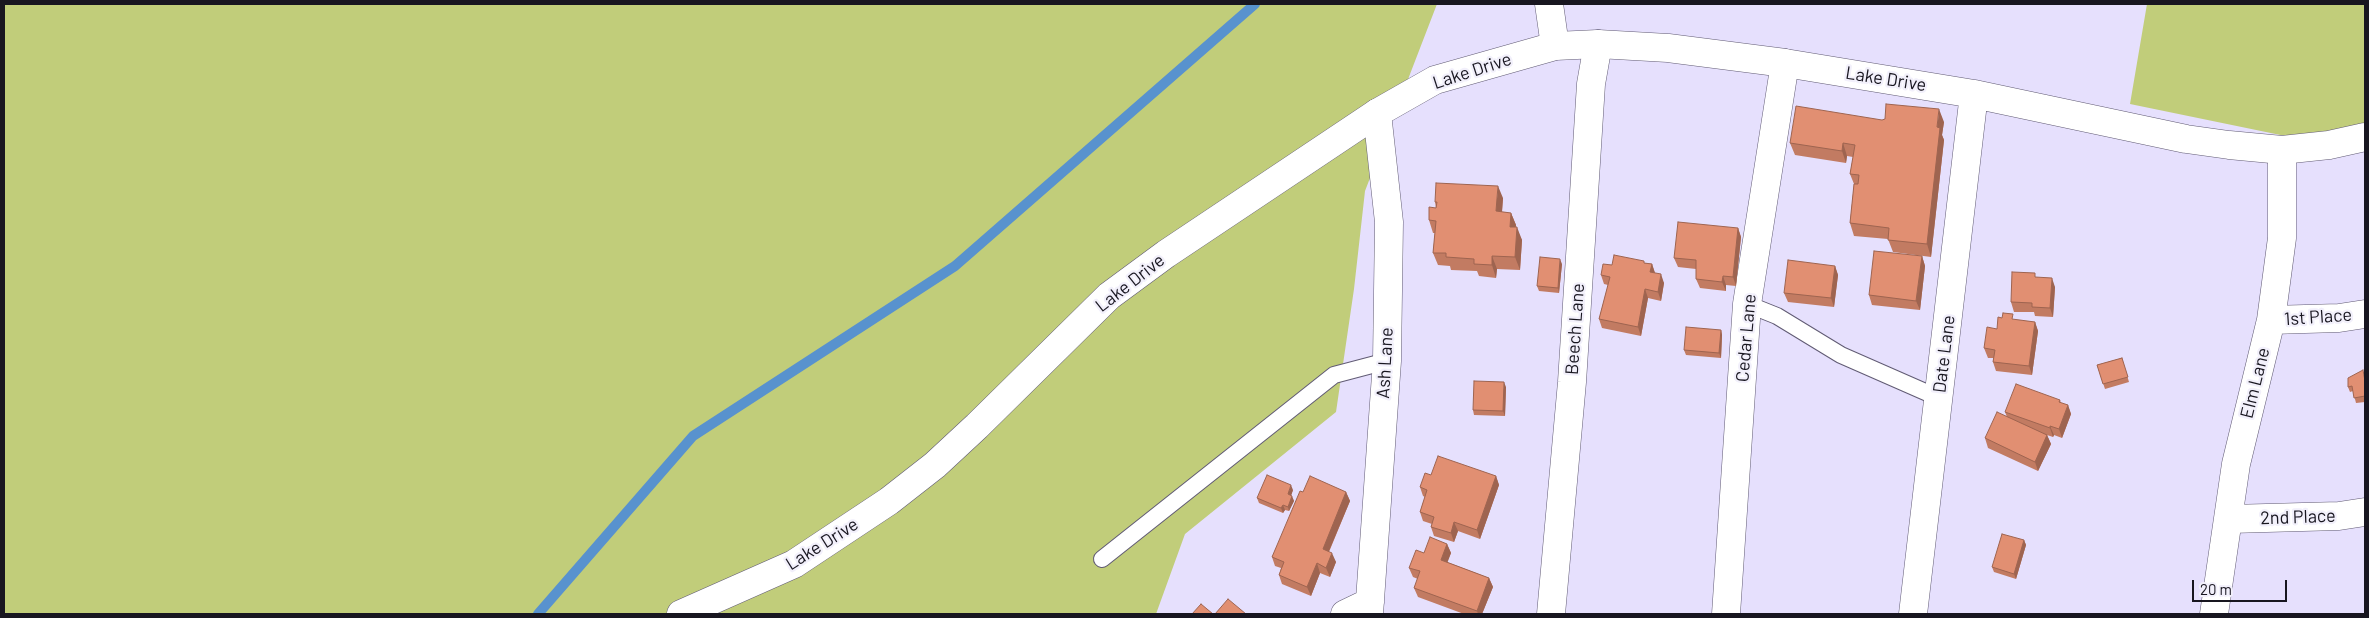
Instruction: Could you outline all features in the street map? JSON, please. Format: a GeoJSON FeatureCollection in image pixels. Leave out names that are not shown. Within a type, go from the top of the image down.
{"type":"FeatureCollection","features":[{"type":"Feature","properties":{"kind":"street"},"geometry":{"type":"LineString","coordinates":[[1549,4],[1555,46]]}},
{"type":"Feature","properties":{"kind":"street","name":"Lake Drive"},"geometry":{"type":"LineString","coordinates":[[681,614],[794,564],[889,502],[935,466],[978,426],[1108,296],[1166,254],[1377,113],[1435,80],[1555,46],[1598,44],[1668,48],[1785,63],[1974,94],[2186,139],[2282,150],[2329,145],[2365,137]]}},
{"type":"Feature","properties":{"kind":"street","name":"Beech Lane"},"geometry":{"type":"LineString","coordinates":[[1552,614],[1572,382],[1591,84],[1598,44]]}},
{"type":"Feature","properties":{"kind":"street","name":"Cedar Lane"},"geometry":{"type":"LineString","coordinates":[[1726,614],[1747,304],[1785,63]]}},
{"type":"Feature","properties":{"kind":"street","name":"Date Lane"},"geometry":{"type":"LineString","coordinates":[[1913,614],[1974,94]]}},
{"type":"Feature","properties":{"kind":"street","name":"Ash Lane"},"geometry":{"type":"LineString","coordinates":[[1369,608],[1387,361],[1389,222],[1377,113]]}},
{"type":"Feature","properties":{"kind":"street","name":"Elm Lane"},"geometry":{"type":"LineString","coordinates":[[2214,614],[2230,519],[2236,464],[2271,320],[2282,238],[2282,150]]}},
{"type":"Feature","properties":{"kind":"street","name":"1st Place"},"geometry":{"type":"LineString","coordinates":[[2271,320],[2339,318],[2365,314]]}},
{"type":"Feature","properties":{"kind":"street","name":"2nd Place"},"geometry":{"type":"LineString","coordinates":[[2230,519],[2339,516],[2365,512]]}},
{"type":"Feature","properties":{"kind":"street"},"geometry":{"type":"LineString","coordinates":[[1345,614],[1369,608]]}},
{"type":"Feature","properties":{"kind":"lane"},"geometry":{"type":"LineString","coordinates":[[1747,304],[1778,316],[1841,355],[1938,398]]}},
{"type":"Feature","properties":{"kind":"lane"},"geometry":{"type":"LineString","coordinates":[[1102,559],[1334,375],[1387,361]]}},
{"type":"Feature","properties":{"kind":"green space"},"geometry":{"type":"Polygon","coordinates":[[[4,4],[1437,4],[1365,191],[1354,289],[1336,412],[1185,534],[1156,614],[4,614],[4,4]]]}},
{"type":"Feature","properties":{"kind":"green space"},"geometry":{"type":"Polygon","coordinates":[[[2147,4],[2365,4],[2365,137],[2329,145],[2130,104],[2147,4]]]}},
{"type":"Feature","properties":{"kind":"building"},"geometry":{"type":"Polygon","coordinates":[[[1886,104],[1939,109],[1937,127],[1940,128],[1927,244],[1888,240],[1889,228],[1850,223],[1854,184],[1858,184],[1859,175],[1850,174],[1855,145],[1843,143],[1842,151],[1790,143],[1796,106],[1882,120],[1885,119],[1886,104]]]}},
{"type":"Feature","properties":{"kind":"building"},"geometry":{"type":"Polygon","coordinates":[[[1436,183],[1498,186],[1496,211],[1511,213],[1510,227],[1517,227],[1515,257],[1492,256],[1492,265],[1474,264],[1474,259],[1446,257],[1446,253],[1433,253],[1436,221],[1429,220],[1429,207],[1436,208],[1436,183]]]}},
{"type":"Feature","properties":{"kind":"building"},"geometry":{"type":"Polygon","coordinates":[[[1678,222],[1738,228],[1733,277],[1723,276],[1722,282],[1696,279],[1696,260],[1674,258],[1678,222]]]}},
{"type":"Feature","properties":{"kind":"building"},"geometry":{"type":"Polygon","coordinates":[[[1874,251],[1922,256],[1916,301],[1869,295],[1874,251]]]}},
{"type":"Feature","properties":{"kind":"building"},"geometry":{"type":"Polygon","coordinates":[[[1614,255],[1652,264],[1650,272],[1661,274],[1658,292],[1645,289],[1638,327],[1599,319],[1610,277],[1601,275],[1603,264],[1612,265],[1614,255]]]}},
{"type":"Feature","properties":{"kind":"building"},"geometry":{"type":"Polygon","coordinates":[[[1540,257],[1560,259],[1558,288],[1537,286],[1540,257]]]}},
{"type":"Feature","properties":{"kind":"building"},"geometry":{"type":"Polygon","coordinates":[[[1788,260],[1835,266],[1831,298],[1784,293],[1788,260]]]}},
{"type":"Feature","properties":{"kind":"building"},"geometry":{"type":"Polygon","coordinates":[[[2012,272],[2035,273],[2035,277],[2052,278],[2050,308],[2032,307],[2032,303],[2011,302],[2012,272]]]}},
{"type":"Feature","properties":{"kind":"building"},"geometry":{"type":"Polygon","coordinates":[[[2003,313],[2013,314],[2012,319],[2035,322],[2029,366],[1993,362],[1995,350],[1984,348],[1987,327],[1997,329],[1998,317],[2002,318],[2003,313]]]}},
{"type":"Feature","properties":{"kind":"building"},"geometry":{"type":"Polygon","coordinates":[[[1686,327],[1721,330],[1719,353],[1684,350],[1686,327]]]}},
{"type":"Feature","properties":{"kind":"building"},"geometry":{"type":"Polygon","coordinates":[[[2122,358],[2128,377],[2103,384],[2097,365],[2122,358]]]}},
{"type":"Feature","properties":{"kind":"building"},"geometry":{"type":"Polygon","coordinates":[[[2363,370],[2365,396],[2354,398],[2352,386],[2348,387],[2348,378],[2363,370]]]}},
{"type":"Feature","properties":{"kind":"building"},"geometry":{"type":"Polygon","coordinates":[[[1474,381],[1504,382],[1503,411],[1473,410],[1474,381]]]}},
{"type":"Feature","properties":{"kind":"building"},"geometry":{"type":"Polygon","coordinates":[[[2016,384],[2060,400],[2059,402],[2068,405],[2059,429],[2050,426],[2050,428],[2005,412],[2016,384]]]}},
{"type":"Feature","properties":{"kind":"building"},"geometry":{"type":"Polygon","coordinates":[[[1997,412],[2047,435],[2035,462],[1985,438],[1997,412]]]}},
{"type":"Feature","properties":{"kind":"building"},"geometry":{"type":"Polygon","coordinates":[[[1438,456],[1496,476],[1477,530],[1454,522],[1451,533],[1431,527],[1434,517],[1420,512],[1427,490],[1420,487],[1425,473],[1431,475],[1438,456]]]}},
{"type":"Feature","properties":{"kind":"building"},"geometry":{"type":"Polygon","coordinates":[[[1267,475],[1291,485],[1288,494],[1292,496],[1288,507],[1283,505],[1281,508],[1257,498],[1267,475]]]}},
{"type":"Feature","properties":{"kind":"building"},"geometry":{"type":"Polygon","coordinates":[[[1310,476],[1346,492],[1323,549],[1332,553],[1326,568],[1317,563],[1307,587],[1279,575],[1284,562],[1272,557],[1300,491],[1303,492],[1310,476]]]}},
{"type":"Feature","properties":{"kind":"building"},"geometry":{"type":"Polygon","coordinates":[[[2002,534],[2024,540],[2014,574],[1992,567],[2002,534]]]}},
{"type":"Feature","properties":{"kind":"building"},"geometry":{"type":"Polygon","coordinates":[[[1430,537],[1447,544],[1441,560],[1489,578],[1477,611],[1414,588],[1420,571],[1409,568],[1416,550],[1424,553],[1430,537]]]}},
{"type":"Feature","properties":{"kind":"building"},"geometry":{"type":"Polygon","coordinates":[[[1228,599],[1246,614],[1215,614],[1228,599]]]}},
{"type":"Feature","properties":{"kind":"building"},"geometry":{"type":"Polygon","coordinates":[[[1201,604],[1213,614],[1192,614],[1201,604]]]}},
{"type":"Feature","properties":{"kind":"waterway"},"geometry":{"type":"LineString","coordinates":[[538,614],[693,436],[955,266],[1255,4]]}}]}
